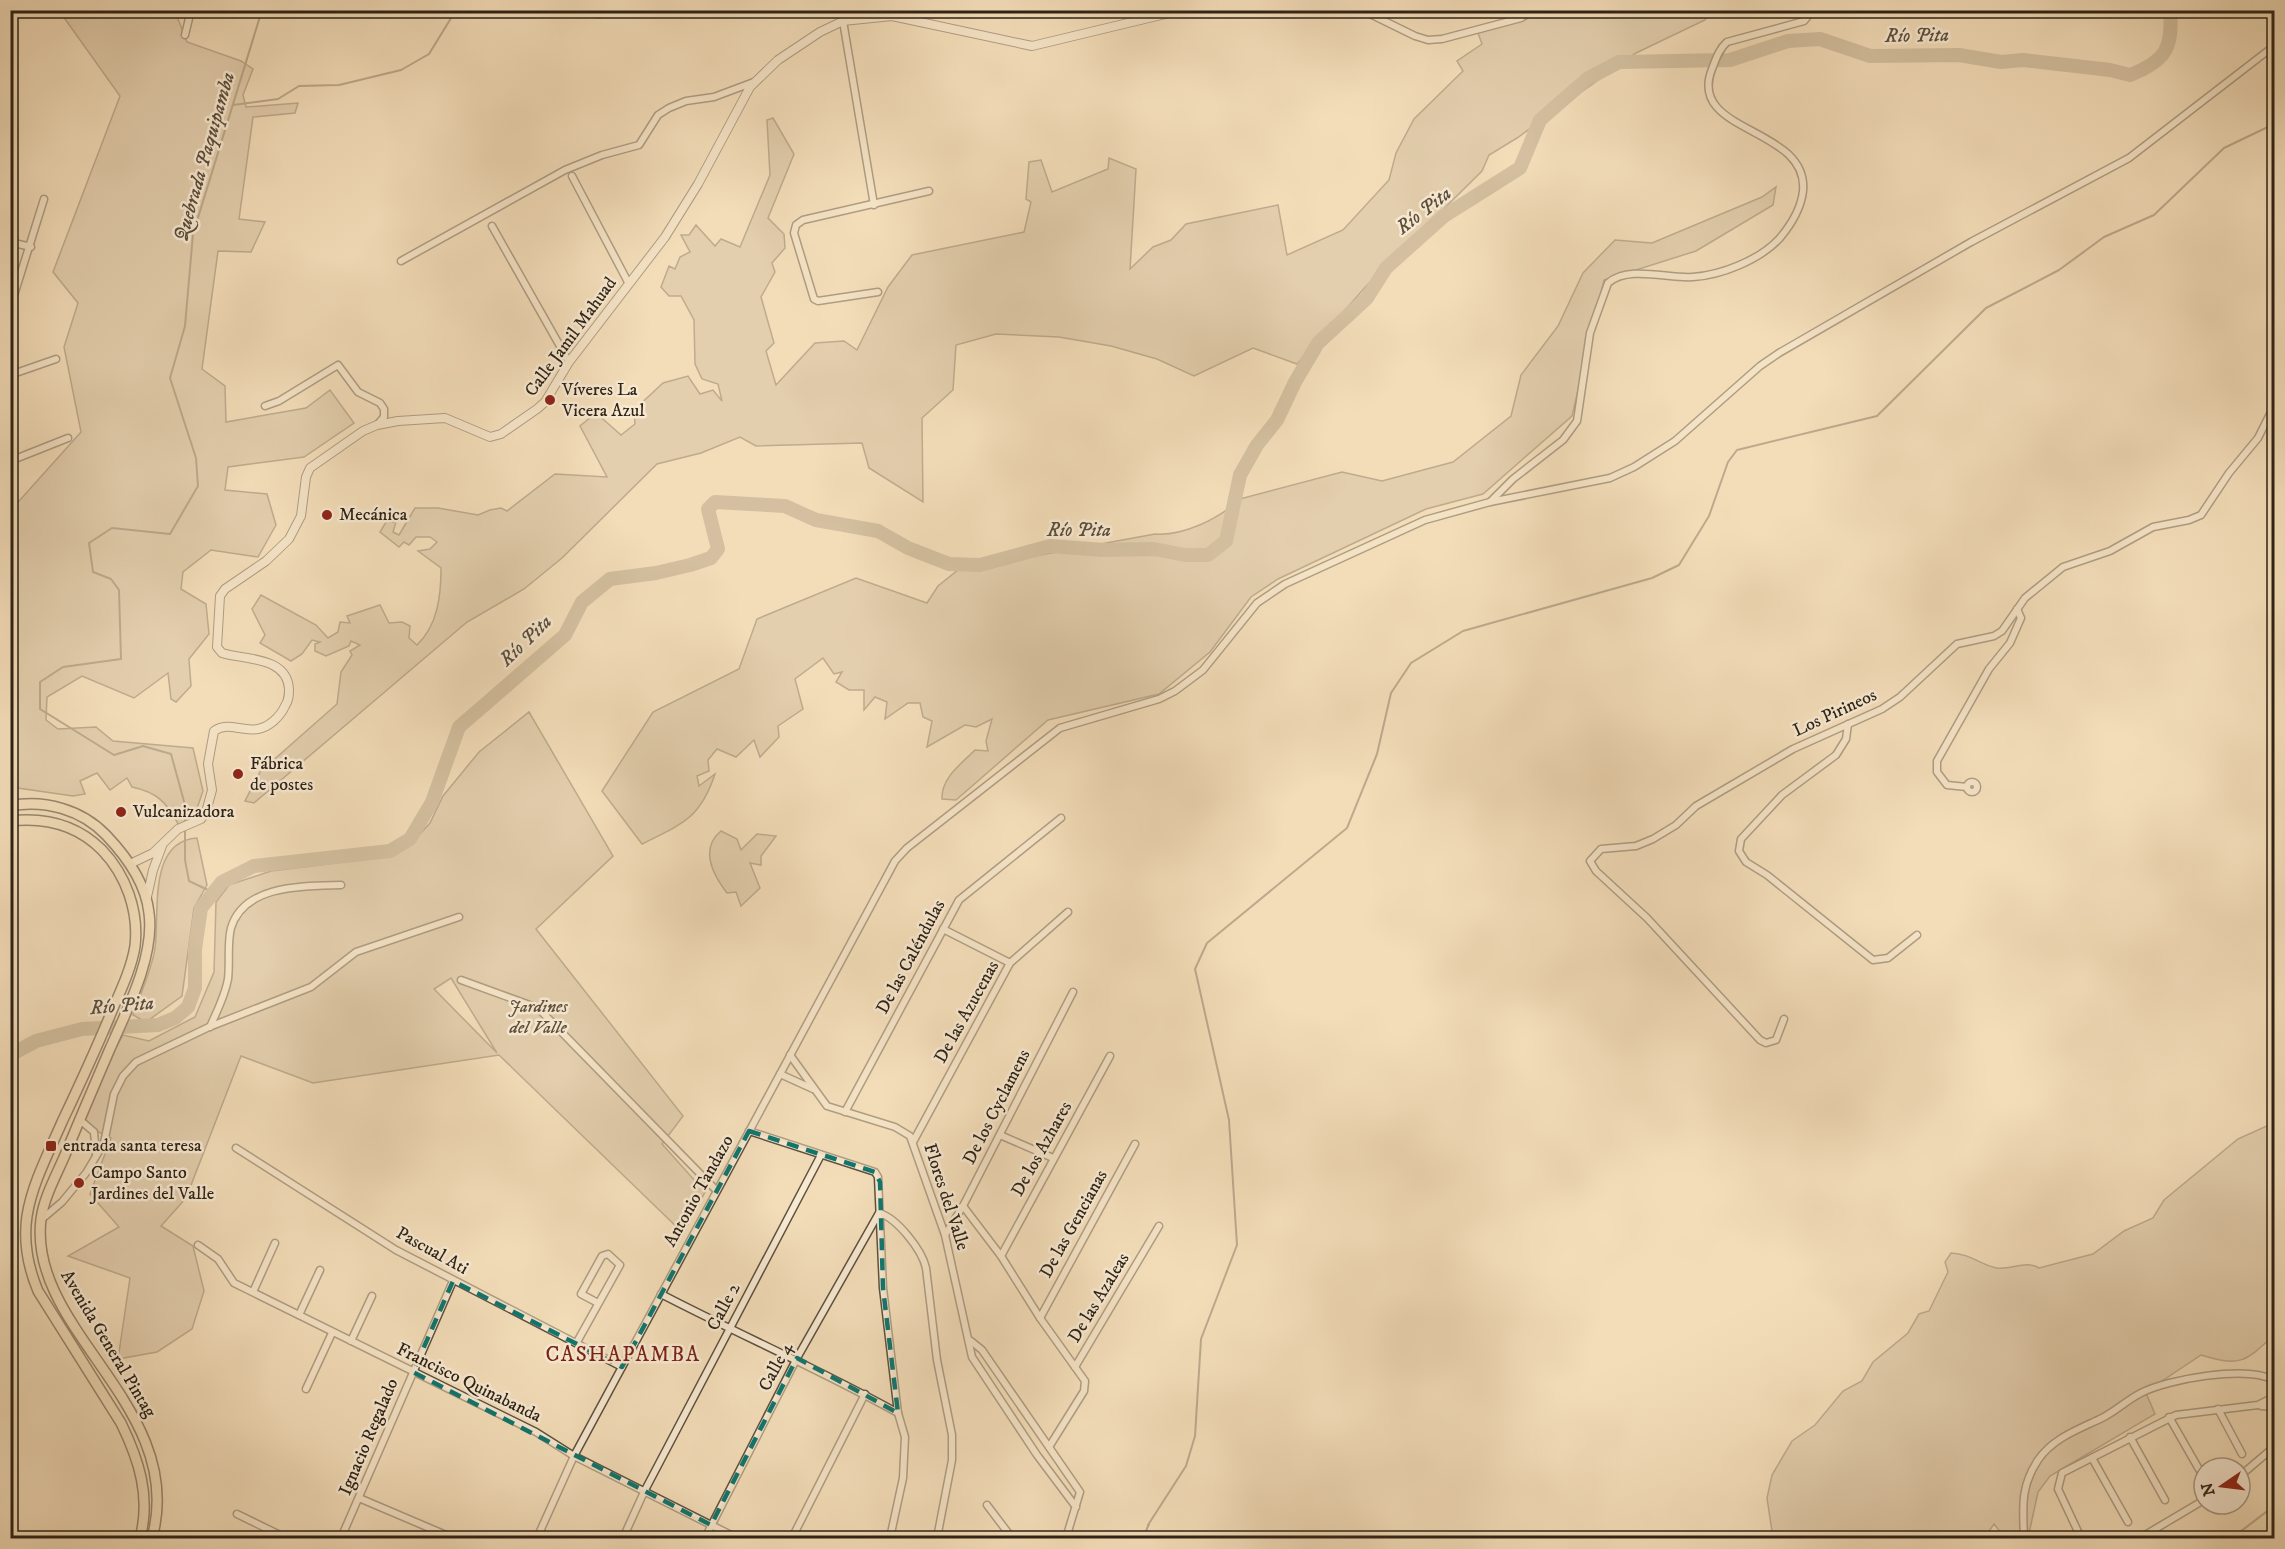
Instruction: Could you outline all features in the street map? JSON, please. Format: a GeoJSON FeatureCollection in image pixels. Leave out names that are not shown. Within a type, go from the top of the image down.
{"type":"FeatureCollection","features":[{"type":"Feature","properties":{"kind":"highway","name":"Avenida General Pintag"},"geometry":{"type":"LineString","coordinates":[[10,806],[39,804],[76,814],[103,832],[130,864],[147,900],[150,914],[148,942],[132,998],[46,1198],[41,1220],[41,1250],[53,1290],[131,1409],[150,1455],[156,1484],[157,1510],[152,1539]]}},
{"type":"Feature","properties":{"kind":"highway","name":"Avenida General Pintag"},"geometry":{"type":"LineString","coordinates":[[10,821],[42,820],[69,827],[95,843],[125,882],[135,916],[134,948],[121,990],[40,1174],[27,1215],[25,1241],[38,1291],[121,1423],[132,1446],[144,1487],[140,1539]]}},
{"type":"Feature","properties":{"kind":"street"},"geometry":{"type":"LineString","coordinates":[[185,35],[191,10]]}},
{"type":"Feature","properties":{"kind":"street","name":"Calle Jamil Mahuad"},"geometry":{"type":"LineString","coordinates":[[130,864],[146,858],[178,829],[201,819],[210,802],[212,790],[208,764],[214,731],[221,726],[260,729],[279,716],[289,697],[288,684],[283,672],[273,665],[222,653],[217,647],[220,596],[225,589],[266,561],[289,539],[301,516],[306,477],[310,468],[363,431],[377,425],[445,418],[457,421],[484,436],[501,434],[545,402],[569,362],[665,237],[753,82],[778,60],[809,38],[843,21],[883,13],[1032,46],[1182,10]]}},
{"type":"Feature","properties":{"kind":"street"},"geometry":{"type":"LineString","coordinates":[[1362,10],[1428,40],[1442,39],[1521,18],[1533,10]]}},
{"type":"Feature","properties":{"kind":"street"},"geometry":{"type":"LineString","coordinates":[[1490,502],[1513,479],[1563,440],[1577,421],[1590,333],[1608,283],[1628,274],[1690,277],[1726,270],[1749,260],[1776,242],[1789,227],[1802,198],[1803,174],[1798,164],[1784,148],[1726,117],[1712,98],[1708,87],[1712,68],[1727,42],[1804,21],[1813,10]]}},
{"type":"Feature","properties":{"kind":"street"},"geometry":{"type":"LineString","coordinates":[[843,21],[874,205]]}},
{"type":"Feature","properties":{"kind":"street","name":"Antonio Tandazo"},"geometry":{"type":"LineString","coordinates":[[537,1539],[574,1456],[716,1190],[895,861],[906,848],[1060,728],[1159,699],[1175,691],[1203,670],[1257,603],[1275,590],[1425,520],[1490,502],[1610,478],[1648,459],[1675,441],[1734,388],[1779,353],[1971,242],[2129,158],[2274,46]]}},
{"type":"Feature","properties":{"kind":"street"},"geometry":{"type":"LineString","coordinates":[[401,261],[565,170],[602,155],[639,145],[658,115],[669,108],[686,101],[714,98],[753,82]]}},
{"type":"Feature","properties":{"kind":"street"},"geometry":{"type":"LineString","coordinates":[[572,176],[629,284]]}},
{"type":"Feature","properties":{"kind":"street"},"geometry":{"type":"LineString","coordinates":[[878,292],[818,301],[814,299],[794,233],[796,225],[803,220],[929,191]]}},
{"type":"Feature","properties":{"kind":"street"},"geometry":{"type":"LineString","coordinates":[[10,308],[31,247],[44,199]]}},
{"type":"Feature","properties":{"kind":"street"},"geometry":{"type":"LineString","coordinates":[[492,226],[569,362]]}},
{"type":"Feature","properties":{"kind":"street"},"geometry":{"type":"LineString","coordinates":[[10,242],[31,247]]}},
{"type":"Feature","properties":{"kind":"street"},"geometry":{"type":"LineString","coordinates":[[10,375],[56,359]]}},
{"type":"Feature","properties":{"kind":"street"},"geometry":{"type":"LineString","coordinates":[[265,406],[279,401],[338,365],[348,383],[358,392],[380,403],[384,409],[384,417],[377,425]]}},
{"type":"Feature","properties":{"kind":"street","name":"Los Pirineos"},"geometry":{"type":"LineString","coordinates":[[1784,1019],[1776,1040],[1767,1043],[1760,1040],[1647,918],[1596,871],[1590,859],[1600,849],[1636,846],[1653,839],[1676,825],[1696,806],[1793,749],[1882,709],[1900,697],[1957,644],[1994,636],[2002,632],[2025,598],[2063,567],[2110,551],[2153,526],[2189,520],[2201,515],[2229,473],[2258,438],[2274,406]]}},
{"type":"Feature","properties":{"kind":"street"},"geometry":{"type":"LineString","coordinates":[[10,461],[68,438]]}},
{"type":"Feature","properties":{"kind":"street"},"geometry":{"type":"LineString","coordinates":[[1967,787],[1947,785],[1936,772],[1937,761],[1989,669],[2010,643],[2021,618],[2017,609]]}},
{"type":"Feature","properties":{"kind":"street"},"geometry":{"type":"LineString","coordinates":[[1848,724],[1846,739],[1836,755],[1782,795],[1741,839],[1739,850],[1746,862],[1767,875],[1873,960],[1888,958],[1917,935]]}},
{"type":"Feature","properties":{"kind":"street","name":"De las Caléndulas"},"geometry":{"type":"LineString","coordinates":[[845,1112],[961,898],[1060,818]]}},
{"type":"Feature","properties":{"kind":"street","name":"Calle Jamil Mahuad"},"geometry":{"type":"LineString","coordinates":[[147,900],[153,870],[163,844]]}},
{"type":"Feature","properties":{"kind":"street"},"geometry":{"type":"LineString","coordinates":[[209,1027],[228,981],[229,942],[236,916],[261,896],[278,890],[298,886],[341,885]]}},
{"type":"Feature","properties":{"kind":"street","name":"De las Azucenas"},"geometry":{"type":"LineString","coordinates":[[913,1142],[1010,963],[1068,912]]}},
{"type":"Feature","properties":{"kind":"street"},"geometry":{"type":"LineString","coordinates":[[41,1220],[62,1202],[96,1157],[108,1130],[114,1094],[123,1076],[136,1062],[209,1027],[311,987],[356,952],[459,917]]}},
{"type":"Feature","properties":{"kind":"street"},"geometry":{"type":"LineString","coordinates":[[943,928],[1010,963]]}},
{"type":"Feature","properties":{"kind":"street"},"geometry":{"type":"LineString","coordinates":[[461,980],[538,1008],[716,1190]]}},
{"type":"Feature","properties":{"kind":"street","name":"De los Cyclamens"},"geometry":{"type":"LineString","coordinates":[[945,1234],[963,1206],[1073,992]]}},
{"type":"Feature","properties":{"kind":"street","name":"Flores del Valle"},"geometry":{"type":"LineString","coordinates":[[790,1054],[827,1106],[895,1127],[905,1132],[913,1142],[945,1234],[972,1357],[1037,1455],[1076,1508]]}},
{"type":"Feature","properties":{"kind":"street","name":"De los Azhares"},"geometry":{"type":"LineString","coordinates":[[1001,1256],[1110,1056]]}},
{"type":"Feature","properties":{"kind":"street","name":"Flores del Valle"},"geometry":{"type":"LineString","coordinates":[[780,1074],[813,1089]]}},
{"type":"Feature","properties":{"kind":"street"},"geometry":{"type":"LineString","coordinates":[[80,1120],[94,1132],[96,1157]]}},
{"type":"Feature","properties":{"kind":"street"},"geometry":{"type":"LineString","coordinates":[[94,1132],[108,1130]]}},
{"type":"Feature","properties":{"kind":"street"},"geometry":{"type":"LineString","coordinates":[[749,1131],[874,1172],[880,1182],[879,1213],[883,1288],[898,1413],[905,1437],[903,1478],[890,1539]]}},
{"type":"Feature","properties":{"kind":"street"},"geometry":{"type":"LineString","coordinates":[[1000,1135],[1053,1158]]}},
{"type":"Feature","properties":{"kind":"street","name":"De las Gencianas"},"geometry":{"type":"LineString","coordinates":[[1040,1318],[1135,1144]]}},
{"type":"Feature","properties":{"kind":"street","name":"Pascual Ati"},"geometry":{"type":"LineString","coordinates":[[236,1148],[396,1250],[622,1367]]}},
{"type":"Feature","properties":{"kind":"street","name":"Calle 2"},"geometry":{"type":"LineString","coordinates":[[623,1539],[644,1492],[821,1155]]}},
{"type":"Feature","properties":{"kind":"street"},"geometry":{"type":"LineString","coordinates":[[963,1206],[1001,1256],[1040,1318],[1075,1367]]}},
{"type":"Feature","properties":{"kind":"street"},"geometry":{"type":"LineString","coordinates":[[879,1213],[888,1216],[895,1223],[921,1256],[926,1268],[937,1360],[952,1435],[952,1460],[937,1539]]}},
{"type":"Feature","properties":{"kind":"street","name":"Calle 4"},"geometry":{"type":"LineString","coordinates":[[705,1539],[796,1358],[879,1213]]}},
{"type":"Feature","properties":{"kind":"street","name":"De las Azaleas"},"geometry":{"type":"LineString","coordinates":[[1049,1447],[1086,1388],[1085,1381],[1075,1367],[1159,1226]]}},
{"type":"Feature","properties":{"kind":"street"},"geometry":{"type":"LineString","coordinates":[[253,1292],[276,1243]]}},
{"type":"Feature","properties":{"kind":"street","name":"Francisco Quinabanda"},"geometry":{"type":"LineString","coordinates":[[198,1245],[218,1259],[234,1283],[536,1432],[574,1456],[737,1539]]}},
{"type":"Feature","properties":{"kind":"street"},"geometry":{"type":"LineString","coordinates":[[577,1342],[620,1265],[608,1254],[602,1256],[581,1294],[598,1303]]}},
{"type":"Feature","properties":{"kind":"street"},"geometry":{"type":"LineString","coordinates":[[299,1314],[320,1270]]}},
{"type":"Feature","properties":{"kind":"street","name":"Ignacio Regalado"},"geometry":{"type":"LineString","coordinates":[[341,1539],[453,1281]]}},
{"type":"Feature","properties":{"kind":"street"},"geometry":{"type":"LineString","coordinates":[[661,1294],[730,1329],[796,1358],[898,1413]]}},
{"type":"Feature","properties":{"kind":"street"},"geometry":{"type":"LineString","coordinates":[[351,1341],[372,1296]]}},
{"type":"Feature","properties":{"kind":"street"},"geometry":{"type":"LineString","coordinates":[[306,1389],[333,1333]]}},
{"type":"Feature","properties":{"kind":"street"},"geometry":{"type":"LineString","coordinates":[[970,1341],[982,1350],[1080,1492],[1065,1539]]}},
{"type":"Feature","properties":{"kind":"street"},"geometry":{"type":"LineString","coordinates":[[2024,1539],[2023,1498],[2031,1473],[2051,1445],[2138,1395],[2162,1384],[2234,1374],[2248,1374],[2274,1380]]}},
{"type":"Feature","properties":{"kind":"street"},"geometry":{"type":"LineString","coordinates":[[792,1539],[865,1394]]}},
{"type":"Feature","properties":{"kind":"street"},"geometry":{"type":"LineString","coordinates":[[2258,1405],[2274,1397]]}},
{"type":"Feature","properties":{"kind":"street"},"geometry":{"type":"LineString","coordinates":[[2081,1539],[2058,1490],[2058,1481],[2062,1473],[2169,1417],[2218,1408],[2258,1405],[2274,1407]]}},
{"type":"Feature","properties":{"kind":"street"},"geometry":{"type":"LineString","coordinates":[[2218,1408],[2242,1454]]}},
{"type":"Feature","properties":{"kind":"street"},"geometry":{"type":"LineString","coordinates":[[2169,1417],[2192,1457]]}},
{"type":"Feature","properties":{"kind":"street"},"geometry":{"type":"LineString","coordinates":[[2130,1437],[2165,1500]]}},
{"type":"Feature","properties":{"kind":"street"},"geometry":{"type":"LineString","coordinates":[[2252,1466],[2274,1447]]}},
{"type":"Feature","properties":{"kind":"street"},"geometry":{"type":"LineString","coordinates":[[2092,1458],[2128,1522]]}},
{"type":"Feature","properties":{"kind":"street"},"geometry":{"type":"LineString","coordinates":[[359,1498],[453,1539]]}},
{"type":"Feature","properties":{"kind":"street"},"geometry":{"type":"LineString","coordinates":[[987,1504],[1012,1539]]}},
{"type":"Feature","properties":{"kind":"street"},"geometry":{"type":"LineString","coordinates":[[2141,1538],[2192,1507]]}},
{"type":"Feature","properties":{"kind":"street"},"geometry":{"type":"LineString","coordinates":[[237,1514],[286,1539]]}},
{"type":"Feature","properties":{"kind":"highlighted area"},"geometry":{"type":"Polygon","coordinates":[[[749,1131],[875,1172],[880,1182],[883,1288],[898,1413],[797,1358],[711,1525],[413,1372],[453,1281],[622,1367],[749,1131]]]}},
{"type":"Feature","properties":{"kind":"green space"},"geometry":{"type":"Polygon","coordinates":[[[71,11],[165,11],[176,14],[187,42],[241,61],[253,69],[243,95],[246,107],[298,103],[295,113],[253,117],[239,219],[265,222],[251,252],[218,251],[202,369],[225,386],[226,422],[306,408],[330,390],[354,423],[304,457],[228,467],[225,490],[267,494],[276,525],[258,557],[211,550],[183,572],[181,589],[206,604],[209,634],[189,659],[191,686],[176,702],[171,699],[168,673],[134,698],[82,676],[47,697],[46,720],[58,729],[96,727],[113,741],[193,748],[203,791],[192,823],[178,824],[160,799],[132,787],[127,778],[110,790],[97,773],[80,781],[85,794],[73,796],[11,787],[11,510],[81,432],[64,347],[78,303],[53,272],[120,96],[65,19],[71,11]]]}},
{"type":"Feature","properties":{"kind":"green space"},"geometry":{"type":"Polygon","coordinates":[[[1538,11],[1710,11],[1705,20],[1636,53],[1517,138],[1489,155],[1482,171],[1369,283],[1297,364],[1253,348],[1194,376],[1157,359],[1111,346],[1059,337],[996,334],[956,345],[953,390],[922,418],[923,502],[869,468],[862,443],[756,446],[740,437],[701,453],[657,464],[562,558],[524,589],[467,622],[254,803],[245,801],[260,772],[337,704],[341,672],[352,655],[350,651],[360,645],[351,641],[349,646],[326,656],[315,651],[315,644],[320,642],[312,640],[302,654],[291,661],[260,643],[265,635],[252,609],[261,595],[316,625],[328,638],[338,632],[340,622],[350,623],[347,616],[380,605],[389,623],[402,622],[410,626],[409,638],[417,645],[434,619],[439,599],[441,568],[418,551],[430,549],[437,542],[430,537],[416,537],[409,545],[404,542],[399,547],[380,532],[386,522],[396,522],[393,532],[399,535],[415,508],[438,508],[478,515],[501,508],[507,511],[555,474],[607,477],[580,426],[596,413],[621,435],[635,424],[634,410],[663,383],[688,376],[700,394],[713,390],[722,401],[718,384],[702,379],[695,364],[694,320],[681,296],[669,296],[661,287],[669,266],[675,269],[680,257],[690,252],[681,235],[689,235],[696,225],[715,246],[721,239],[740,247],[770,175],[767,120],[773,118],[794,154],[768,218],[784,234],[785,248],[772,263],[775,272],[761,297],[774,343],[766,351],[776,385],[815,343],[844,341],[857,350],[888,287],[912,255],[1024,232],[1031,202],[1026,199],[1029,162],[1041,160],[1052,192],[1108,169],[1109,158],[1136,169],[1130,269],[1153,247],[1171,240],[1186,224],[1278,205],[1287,255],[1343,230],[1389,180],[1396,153],[1414,119],[1463,71],[1457,61],[1482,44],[1478,33],[1536,15],[1538,11]]]}},
{"type":"Feature","properties":{"kind":"green space"},"geometry":{"type":"Polygon","coordinates":[[[1776,187],[1773,205],[1696,251],[1604,280],[1572,416],[1483,494],[1426,509],[1278,579],[1251,597],[1210,652],[1159,694],[1048,720],[956,800],[942,799],[945,784],[953,772],[975,750],[988,751],[986,741],[992,719],[976,727],[965,725],[927,747],[932,721],[923,717],[920,703],[908,703],[885,719],[887,702],[875,697],[864,710],[864,690],[849,690],[836,682],[842,672],[834,674],[823,658],[795,679],[803,709],[778,726],[779,737],[760,757],[754,740],[736,757],[717,749],[708,760],[709,771],[697,776],[699,786],[715,774],[703,801],[696,811],[679,825],[642,844],[602,791],[653,712],[739,669],[757,619],[856,578],[927,603],[938,586],[958,570],[1189,529],[1222,513],[1240,499],[1342,472],[1382,481],[1453,462],[1511,416],[1521,375],[1558,326],[1583,273],[1615,240],[1652,243],[1762,197],[1776,187]]]}},
{"type":"Feature","properties":{"kind":"green space","name":"Jardines del Valle"},"geometry":{"type":"Polygon","coordinates":[[[529,712],[613,856],[536,929],[683,1116],[662,1144],[705,1192],[683,1233],[499,1055],[313,1083],[241,1056],[186,1198],[161,1226],[193,1246],[204,1291],[192,1329],[157,1352],[118,1359],[130,1278],[68,1256],[119,1227],[90,1194],[111,1138],[82,1124],[106,1064],[123,1035],[149,1041],[195,1017],[214,972],[216,902],[229,885],[271,871],[376,858],[409,846],[430,823],[443,796],[479,752],[529,712]],[[451,978],[434,989],[497,1053],[451,978]]]}},
{"type":"Feature","properties":{"kind":"green space"},"geometry":{"type":"Polygon","coordinates":[[[721,831],[737,839],[741,850],[757,834],[776,836],[761,856],[761,865],[750,863],[760,888],[741,906],[736,892],[727,893],[722,886],[711,862],[711,846],[714,838],[721,831]]]}},
{"type":"Feature","properties":{"kind":"green space"},"geometry":{"type":"Polygon","coordinates":[[[197,838],[207,885],[194,908],[182,996],[146,1022],[133,1015],[149,973],[155,948],[157,899],[163,865],[170,852],[181,842],[197,838]]]}},
{"type":"Feature","properties":{"kind":"green space"},"geometry":{"type":"Polygon","coordinates":[[[2274,1118],[2274,1335],[2256,1351],[2242,1360],[2234,1361],[2201,1355],[2150,1389],[2146,1393],[2155,1414],[2050,1476],[2038,1492],[2028,1538],[2005,1538],[1994,1524],[1984,1538],[1773,1538],[1767,1498],[1772,1475],[1792,1441],[1815,1425],[1843,1391],[1862,1381],[1873,1362],[1908,1333],[1919,1314],[1929,1311],[1948,1272],[1945,1262],[1951,1253],[1965,1255],[1997,1268],[2029,1265],[2039,1268],[2093,1254],[2124,1231],[2153,1218],[2164,1200],[2238,1139],[2267,1126],[2274,1118]]]}},
{"type":"Feature","properties":{"kind":"waterway","name":"Quebrada Paquipamba"},"geometry":{"type":"LineString","coordinates":[[185,823],[185,805],[171,754],[143,746],[114,755],[40,709],[40,682],[63,667],[121,659],[119,590],[111,579],[93,572],[89,543],[112,528],[170,534],[198,486],[196,458],[170,378],[185,326],[193,234],[262,10]]}},
{"type":"Feature","properties":{"kind":"waterway"},"geometry":{"type":"LineString","coordinates":[[233,105],[278,99],[299,86],[339,85],[401,70],[429,54],[456,10]]}},
{"type":"Feature","properties":{"kind":"waterway"},"geometry":{"type":"LineString","coordinates":[[551,10],[600,18],[614,10]]}},
{"type":"Feature","properties":{"kind":"waterway","name":"Río Pita"},"geometry":{"type":"LineString","coordinates":[[10,1055],[36,1041],[82,1029],[158,1025],[175,1018],[188,1007],[195,988],[195,949],[201,908],[222,882],[254,866],[390,851],[410,839],[432,802],[459,727],[565,635],[582,602],[610,579],[656,573],[711,558],[718,549],[708,509],[715,502],[785,506],[816,520],[878,531],[908,548],[949,564],[980,565],[1050,546],[1104,550],[1154,549],[1185,555],[1208,555],[1226,541],[1240,475],[1257,445],[1277,420],[1295,382],[1318,343],[1367,298],[1386,268],[1444,216],[1520,168],[1540,120],[1587,79],[1619,62],[1730,60],[1788,41],[1820,39],[1870,56],[1959,55],[2001,62],[2023,60],[2110,70],[2130,75],[2152,64],[2165,52],[2170,34],[2170,10]]}},
{"type":"Feature","properties":{"kind":"waterway"},"geometry":{"type":"LineString","coordinates":[[1148,1525],[1186,1466],[1195,1436],[1201,1339],[1237,1245],[1229,1120],[1195,969],[1207,943],[1347,828],[1377,754],[1391,693],[1411,663],[1463,631],[1652,578],[1679,565],[1709,516],[1728,462],[1737,450],[1877,416],[1986,308],[2059,270],[2104,237],[2154,215],[2224,148],[2274,124]]}},
{"type":"Feature","properties":{"kind":"waterway","name":"Quebrada Paquipamba"},"geometry":{"type":"LineString","coordinates":[[185,828],[185,860],[189,881],[210,891]]}},
{"type":"Feature","properties":{"kind":"waterway"},"geometry":{"type":"LineString","coordinates":[[2232,1538],[2270,1509],[2274,1502]]}},
{"type":"Feature","properties":{"kind":"waterway"},"geometry":{"type":"LineString","coordinates":[[1143,1538],[1149,1524]]}},
{"type":"Feature","properties":{"kind":"place","name":"Víveres La Vicera Azul"},"geometry":{"type":"Point","coordinates":[550,400]}},
{"type":"Feature","properties":{"kind":"place","name":"Mecánica"},"geometry":{"type":"Point","coordinates":[327,515]}},
{"type":"Feature","properties":{"kind":"place","name":"Fábrica de postes"},"geometry":{"type":"Point","coordinates":[238,774]}},
{"type":"Feature","properties":{"kind":"place","name":"Vulcanizadora"},"geometry":{"type":"Point","coordinates":[121,812]}},
{"type":"Feature","properties":{"kind":"place","name":"entrada santa teresa"},"geometry":{"type":"Point","coordinates":[51,1146]}},
{"type":"Feature","properties":{"kind":"place","name":"Campo Santo Jardines del Valle"},"geometry":{"type":"Point","coordinates":[79,1183]}},
{"type":"Feature","properties":{"kind":"district","name":"CASHAPAMBA"},"geometry":{"type":"Point","coordinates":[623,1355]}}]}
